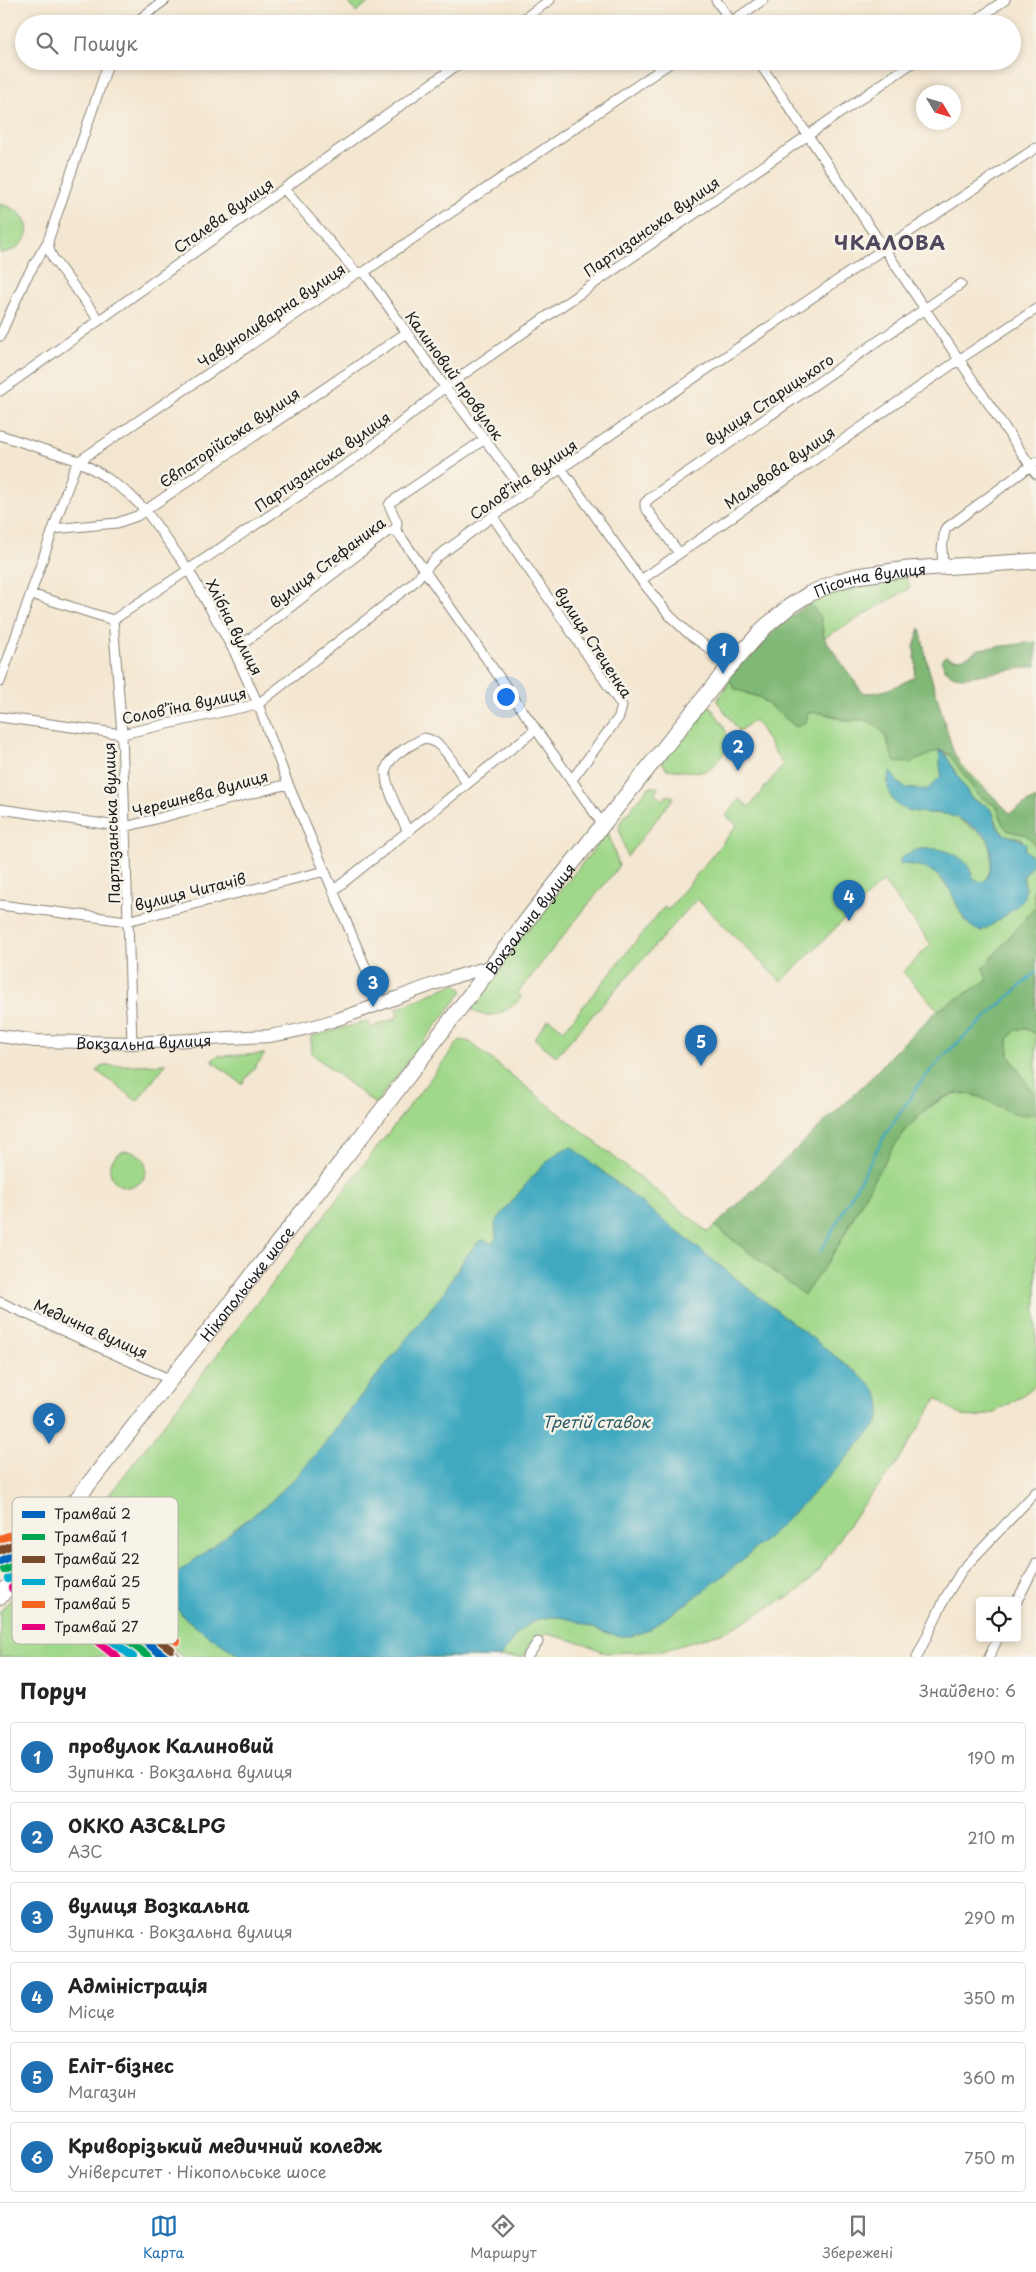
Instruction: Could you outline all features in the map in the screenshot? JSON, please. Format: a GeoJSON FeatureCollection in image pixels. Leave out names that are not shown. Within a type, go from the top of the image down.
{"type":"FeatureCollection","features":[{"type":"Feature","properties":{"kind":"main road","name":"Пісочна вулиця"},"geometry":{"type":"LineString","coordinates":[[731,664],[778,615],[798,600],[822,587],[871,573],[1036,562]]}},
{"type":"Feature","properties":{"kind":"main road","name":"Вокзальна вулиця"},"geometry":{"type":"LineString","coordinates":[[490,967],[731,664]]}},
{"type":"Feature","properties":{"kind":"main road","name":"Нікопольське шосе"},"geometry":{"type":"LineString","coordinates":[[79,1497],[382,1110],[490,967]]}},
{"type":"Feature","properties":{"kind":"main road","name":"Нікопольське шосе"},"geometry":{"type":"LineString","coordinates":[[0,1597],[12,1582]]}},
{"type":"Feature","properties":{"kind":"street"},"geometry":{"type":"LineString","coordinates":[[529,15],[550,0]]}},
{"type":"Feature","properties":{"kind":"street"},"geometry":{"type":"LineString","coordinates":[[716,0],[726,15]]}},
{"type":"Feature","properties":{"kind":"street"},"geometry":{"type":"LineString","coordinates":[[742,15],[763,0]]}},
{"type":"Feature","properties":{"kind":"street"},"geometry":{"type":"LineString","coordinates":[[983,15],[1005,0]]}},
{"type":"Feature","properties":{"kind":"street"},"geometry":{"type":"LineString","coordinates":[[144,15],[162,1]]}},
{"type":"Feature","properties":{"kind":"street"},"geometry":{"type":"LineString","coordinates":[[0,336],[24,280],[48,241],[105,70]]}},
{"type":"Feature","properties":{"kind":"street","name":"Сталева вулиця"},"geometry":{"type":"LineString","coordinates":[[0,391],[450,70]]}},
{"type":"Feature","properties":{"kind":"street","name":"Чавуноливарна вулиця"},"geometry":{"type":"LineString","coordinates":[[79,461],[361,273],[660,70]]}},
{"type":"Feature","properties":{"kind":"street"},"geometry":{"type":"LineString","coordinates":[[764,70],[1034,467],[945,529],[942,549],[943,567]]}},
{"type":"Feature","properties":{"kind":"street","name":"Партизанська вулиця"},"geometry":{"type":"LineString","coordinates":[[132,1043],[122,734],[113,620],[363,453],[445,387],[902,70]]}},
{"type":"Feature","properties":{"kind":"street","name":"Соловʼїна вулиця"},"geometry":{"type":"LineString","coordinates":[[0,717],[122,734],[258,704],[412,584],[437,557],[525,493],[885,248],[1036,148]]}},
{"type":"Feature","properties":{"kind":"street","name":"Калиновий провулок"},"geometry":{"type":"LineString","coordinates":[[284,189],[361,273],[525,493]]}},
{"type":"Feature","properties":{"kind":"street"},"geometry":{"type":"LineString","coordinates":[[48,241],[54,260],[99,320]]}},
{"type":"Feature","properties":{"kind":"street","name":"вулиця Старицького"},"geometry":{"type":"LineString","coordinates":[[679,553],[645,507],[645,503],[650,498],[960,284]]}},
{"type":"Feature","properties":{"kind":"street","name":"Мальвова вулиця"},"geometry":{"type":"LineString","coordinates":[[642,580],[1036,308]]}},
{"type":"Feature","properties":{"kind":"street","name":"Євпаторійська вулиця"},"geometry":{"type":"LineString","coordinates":[[53,529],[117,523],[146,511],[406,333]]}},
{"type":"Feature","properties":{"kind":"street","name":"Хлібна вулиця"},"geometry":{"type":"LineString","coordinates":[[0,434],[79,461],[129,494],[146,511],[188,569],[234,651],[258,704],[288,784],[381,1004]]}},
{"type":"Feature","properties":{"kind":"street","name":"вулиця Стефаника"},"geometry":{"type":"LineString","coordinates":[[234,651],[387,532],[396,530],[397,522],[389,505],[391,502],[485,439]]}},
{"type":"Feature","properties":{"kind":"street"},"geometry":{"type":"LineString","coordinates":[[0,682],[73,472],[79,461]]}},
{"type":"Feature","properties":{"kind":"street"},"geometry":{"type":"LineString","coordinates":[[561,468],[670,616],[689,634],[731,664]]}},
{"type":"Feature","properties":{"kind":"street","name":"вулиця Стеценка"},"geometry":{"type":"LineString","coordinates":[[493,517],[622,706],[619,717],[571,781]]}},
{"type":"Feature","properties":{"kind":"street"},"geometry":{"type":"LineString","coordinates":[[396,530],[603,825]]}},
{"type":"Feature","properties":{"kind":"street"},"geometry":{"type":"LineString","coordinates":[[31,594],[113,620]]}},
{"type":"Feature","properties":{"kind":"street"},"geometry":{"type":"LineString","coordinates":[[334,890],[535,730]]}},
{"type":"Feature","properties":{"kind":"street"},"geometry":{"type":"LineString","coordinates":[[408,832],[384,778],[386,767],[395,756],[424,738],[432,739],[441,747],[467,784]]}},
{"type":"Feature","properties":{"kind":"street","name":"Черешнева вулиця"},"geometry":{"type":"LineString","coordinates":[[0,809],[125,828],[288,784]]}},
{"type":"Feature","properties":{"kind":"street","name":"вулиця Читачів"},"geometry":{"type":"LineString","coordinates":[[0,905],[127,921],[325,871]]}},
{"type":"Feature","properties":{"kind":"street","name":"Вокзальна вулиця"},"geometry":{"type":"LineString","coordinates":[[0,1036],[35,1041],[132,1043],[282,1034],[381,1004],[459,974],[490,967]]}},
{"type":"Feature","properties":{"kind":"street","name":"Медична вулиця"},"geometry":{"type":"LineString","coordinates":[[0,1302],[170,1380]]}},
{"type":"Feature","properties":{"kind":"street"},"geometry":{"type":"LineString","coordinates":[[917,1657],[945,1598],[962,1570],[1036,1492]]}},
{"type":"Feature","properties":{"kind":"street"},"geometry":{"type":"LineString","coordinates":[[1019,1597],[1036,1564]]}},
{"type":"Feature","properties":{"kind":"street"},"geometry":{"type":"LineString","coordinates":[[527,1657],[538,1642]]}},
{"type":"Feature","properties":{"kind":"street"},"geometry":{"type":"LineString","coordinates":[[989,1657],[996,1642]]}},
{"type":"Feature","properties":{"kind":"street"},"geometry":{"type":"LineString","coordinates":[[138,1644],[153,1657]]}},
{"type":"Feature","properties":{"kind":"street"},"geometry":{"type":"LineString","coordinates":[[155,1644],[173,1657]]}},
{"type":"Feature","properties":{"kind":"green space"},"geometry":{"type":"Polygon","coordinates":[[[347,0],[372,0],[356,12],[347,0]]]}},
{"type":"Feature","properties":{"kind":"green space"},"geometry":{"type":"Polygon","coordinates":[[[0,204],[18,212],[27,225],[27,232],[21,244],[15,249],[0,253],[0,204]]]}},
{"type":"Feature","properties":{"kind":"green space"},"geometry":{"type":"Polygon","coordinates":[[[900,573],[907,578],[910,588],[824,638],[821,619],[810,603],[843,588],[900,573]]]}},
{"type":"Feature","properties":{"kind":"green space"},"geometry":{"type":"Polygon","coordinates":[[[810,603],[821,619],[824,638],[862,692],[882,691],[914,677],[916,666],[914,647],[920,628],[928,666],[953,751],[960,764],[1010,813],[1036,798],[1036,845],[1026,835],[1008,831],[1002,823],[998,808],[978,795],[949,754],[939,750],[910,763],[895,762],[886,737],[872,723],[864,720],[848,721],[827,714],[808,713],[806,723],[796,727],[759,697],[735,689],[728,678],[766,638],[786,620],[810,603]]]}},
{"type":"Feature","properties":{"kind":"green space"},"geometry":{"type":"Polygon","coordinates":[[[1036,642],[1036,666],[960,677],[950,673],[941,660],[945,656],[954,659],[963,658],[978,649],[1036,642]]]}},
{"type":"Feature","properties":{"kind":"green space"},"geometry":{"type":"Polygon","coordinates":[[[728,678],[747,694],[759,697],[796,727],[808,713],[819,713],[847,721],[863,720],[875,724],[883,732],[891,754],[910,763],[939,750],[941,776],[928,790],[905,788],[896,781],[886,780],[923,813],[946,814],[957,818],[987,838],[991,855],[991,867],[987,878],[983,882],[974,879],[945,851],[923,848],[902,864],[927,867],[935,873],[950,890],[964,920],[981,931],[1000,918],[1021,897],[1026,890],[1024,879],[1026,873],[1036,861],[1034,889],[1036,906],[983,968],[988,980],[938,1010],[903,972],[931,944],[883,881],[781,982],[697,899],[556,1056],[534,1038],[549,1019],[564,1030],[664,907],[668,910],[737,825],[726,816],[739,799],[749,807],[783,765],[755,720],[739,731],[717,701],[727,686],[728,678]]]}},
{"type":"Feature","properties":{"kind":"green space"},"geometry":{"type":"Polygon","coordinates":[[[706,706],[710,706],[726,731],[727,744],[725,751],[714,766],[705,771],[691,772],[666,769],[662,761],[706,706]]]}},
{"type":"Feature","properties":{"kind":"green space"},"geometry":{"type":"Polygon","coordinates":[[[945,754],[949,754],[978,795],[998,808],[1002,823],[1008,830],[1026,835],[1033,841],[1036,860],[1025,850],[1021,838],[1006,835],[1000,829],[989,808],[971,798],[945,754]]]}},
{"type":"Feature","properties":{"kind":"green space"},"geometry":{"type":"Polygon","coordinates":[[[649,787],[658,787],[655,793],[663,800],[667,795],[674,797],[627,857],[619,828],[621,821],[649,787]]]}},
{"type":"Feature","properties":{"kind":"green space"},"geometry":{"type":"Polygon","coordinates":[[[608,832],[619,866],[517,994],[522,997],[505,1011],[491,1015],[484,1015],[472,1009],[472,1002],[502,961],[608,832]]]}},
{"type":"Feature","properties":{"kind":"green space"},"geometry":{"type":"Polygon","coordinates":[[[1036,878],[1036,906],[1033,892],[1036,878]]]}},
{"type":"Feature","properties":{"kind":"green space"},"geometry":{"type":"Polygon","coordinates":[[[1036,906],[1036,1034],[1027,1029],[1017,1029],[1008,1039],[1009,1056],[1036,1097],[1036,1113],[1025,1115],[1014,1113],[976,1095],[965,1093],[954,1094],[935,1103],[917,1118],[884,1161],[835,1251],[804,1295],[715,1226],[871,1078],[892,1054],[938,1010],[988,980],[983,968],[1036,906]]]}},
{"type":"Feature","properties":{"kind":"green space"},"geometry":{"type":"Polygon","coordinates":[[[456,983],[463,991],[375,1104],[312,1054],[311,1037],[368,1021],[371,1028],[399,1016],[396,1009],[456,983]]]}},
{"type":"Feature","properties":{"kind":"green space"},"geometry":{"type":"Polygon","coordinates":[[[1016,1029],[1027,1029],[1036,1034],[1036,1097],[1009,1056],[1008,1039],[1016,1029]]]}},
{"type":"Feature","properties":{"kind":"green space"},"geometry":{"type":"Polygon","coordinates":[[[460,1040],[470,1042],[708,1232],[715,1226],[804,1294],[835,1251],[884,1161],[916,1119],[934,1104],[954,1095],[965,1094],[975,1096],[1015,1113],[1036,1113],[1036,1385],[1010,1404],[990,1414],[979,1416],[969,1417],[959,1414],[937,1398],[894,1468],[861,1507],[816,1574],[800,1590],[727,1631],[663,1651],[606,1653],[586,1644],[547,1634],[536,1639],[523,1657],[183,1657],[166,1644],[178,1644],[178,1497],[107,1497],[460,1040]]]}},
{"type":"Feature","properties":{"kind":"green space"},"geometry":{"type":"Polygon","coordinates":[[[265,1054],[242,1084],[213,1062],[213,1059],[217,1056],[265,1054]]]}},
{"type":"Feature","properties":{"kind":"green space"},"geometry":{"type":"Polygon","coordinates":[[[166,1064],[137,1101],[97,1071],[101,1066],[166,1064]]]}},
{"type":"Feature","properties":{"kind":"green space"},"geometry":{"type":"Polygon","coordinates":[[[128,1151],[135,1152],[141,1156],[145,1162],[145,1176],[141,1182],[135,1186],[128,1187],[121,1186],[115,1182],[111,1176],[110,1169],[111,1162],[115,1156],[121,1152],[128,1151]]]}},
{"type":"Feature","properties":{"kind":"green space"},"geometry":{"type":"Polygon","coordinates":[[[12,1598],[12,1644],[119,1644],[135,1657],[0,1657],[0,1612],[12,1598]]]}},
{"type":"Feature","properties":{"kind":"water"},"geometry":{"type":"Polygon","coordinates":[[[939,750],[945,754],[971,798],[989,808],[1001,832],[1023,841],[1026,844],[1025,850],[1036,860],[1023,877],[1025,892],[1021,901],[1005,916],[981,931],[970,926],[963,917],[946,884],[936,874],[922,867],[901,864],[900,859],[907,854],[915,850],[932,848],[958,857],[965,862],[974,879],[983,882],[991,867],[991,854],[987,837],[952,816],[942,813],[915,812],[904,809],[898,806],[890,796],[888,784],[891,770],[901,785],[915,790],[928,789],[941,776],[939,750]]]}},
{"type":"Feature","properties":{"kind":"water","name":"Третій ставок"},"geometry":{"type":"Polygon","coordinates":[[[572,1147],[861,1376],[879,1397],[881,1409],[877,1424],[809,1498],[760,1545],[708,1587],[643,1632],[628,1636],[614,1635],[569,1619],[554,1617],[538,1620],[521,1630],[500,1657],[241,1657],[196,1627],[178,1610],[178,1573],[270,1502],[294,1479],[321,1448],[444,1292],[464,1259],[479,1241],[484,1240],[491,1243],[496,1239],[495,1223],[544,1165],[563,1150],[572,1147]]]}},
{"type":"Feature","properties":{"kind":"waterway"},"geometry":{"type":"LineString","coordinates":[[821,1251],[885,1135],[918,1086],[943,1056],[1036,972]]}},
{"type":"Feature","properties":{"kind":"tram line","name":"5"},"geometry":{"type":"LineString","coordinates":[[0,1539],[12,1535]]}},
{"type":"Feature","properties":{"kind":"tram line","name":"22"},"geometry":{"type":"LineString","coordinates":[[0,1550],[12,1545]]}},
{"type":"Feature","properties":{"kind":"tram line","name":"2"},"geometry":{"type":"LineString","coordinates":[[0,1561],[12,1556]]}},
{"type":"Feature","properties":{"kind":"tram line","name":"1"},"geometry":{"type":"LineString","coordinates":[[4,1570],[12,1566]]}},
{"type":"Feature","properties":{"kind":"tram line","name":"25"},"geometry":{"type":"LineString","coordinates":[[8,1579],[12,1577]]}},
{"type":"Feature","properties":{"kind":"tram line","name":"27"},"geometry":{"type":"LineString","coordinates":[[101,1644],[117,1657]]}},
{"type":"Feature","properties":{"kind":"tram line","name":"25"},"geometry":{"type":"LineString","coordinates":[[117,1644],[133,1657]]}},
{"type":"Feature","properties":{"kind":"tram line","name":"1"},"geometry":{"type":"LineString","coordinates":[[133,1644],[149,1657]]}},
{"type":"Feature","properties":{"kind":"tram line","name":"2"},"geometry":{"type":"LineString","coordinates":[[149,1644],[165,1657]]}},
{"type":"Feature","properties":{"kind":"tram line","name":"22"},"geometry":{"type":"LineString","coordinates":[[165,1644],[171,1649]]}},
{"type":"Feature","properties":{"kind":"place","name":"провулок Калиновий"},"geometry":{"type":"Point","coordinates":[723,674]}},
{"type":"Feature","properties":{"kind":"place","name":"ОККО АЗС&LPG"},"geometry":{"type":"Point","coordinates":[738,771]}},
{"type":"Feature","properties":{"kind":"place","name":"Адміністрація"},"geometry":{"type":"Point","coordinates":[849,921]}},
{"type":"Feature","properties":{"kind":"place","name":"вулиця Возкальна"},"geometry":{"type":"Point","coordinates":[373,1007]}},
{"type":"Feature","properties":{"kind":"place","name":"Еліт-бізнес"},"geometry":{"type":"Point","coordinates":[701,1066]}},
{"type":"Feature","properties":{"kind":"place","name":"Криворізький медичний коледж"},"geometry":{"type":"Point","coordinates":[49,1444]}},
{"type":"Feature","properties":{"kind":"district","name":"ЧКАЛОВА"},"geometry":{"type":"Point","coordinates":[890,242]}}]}
